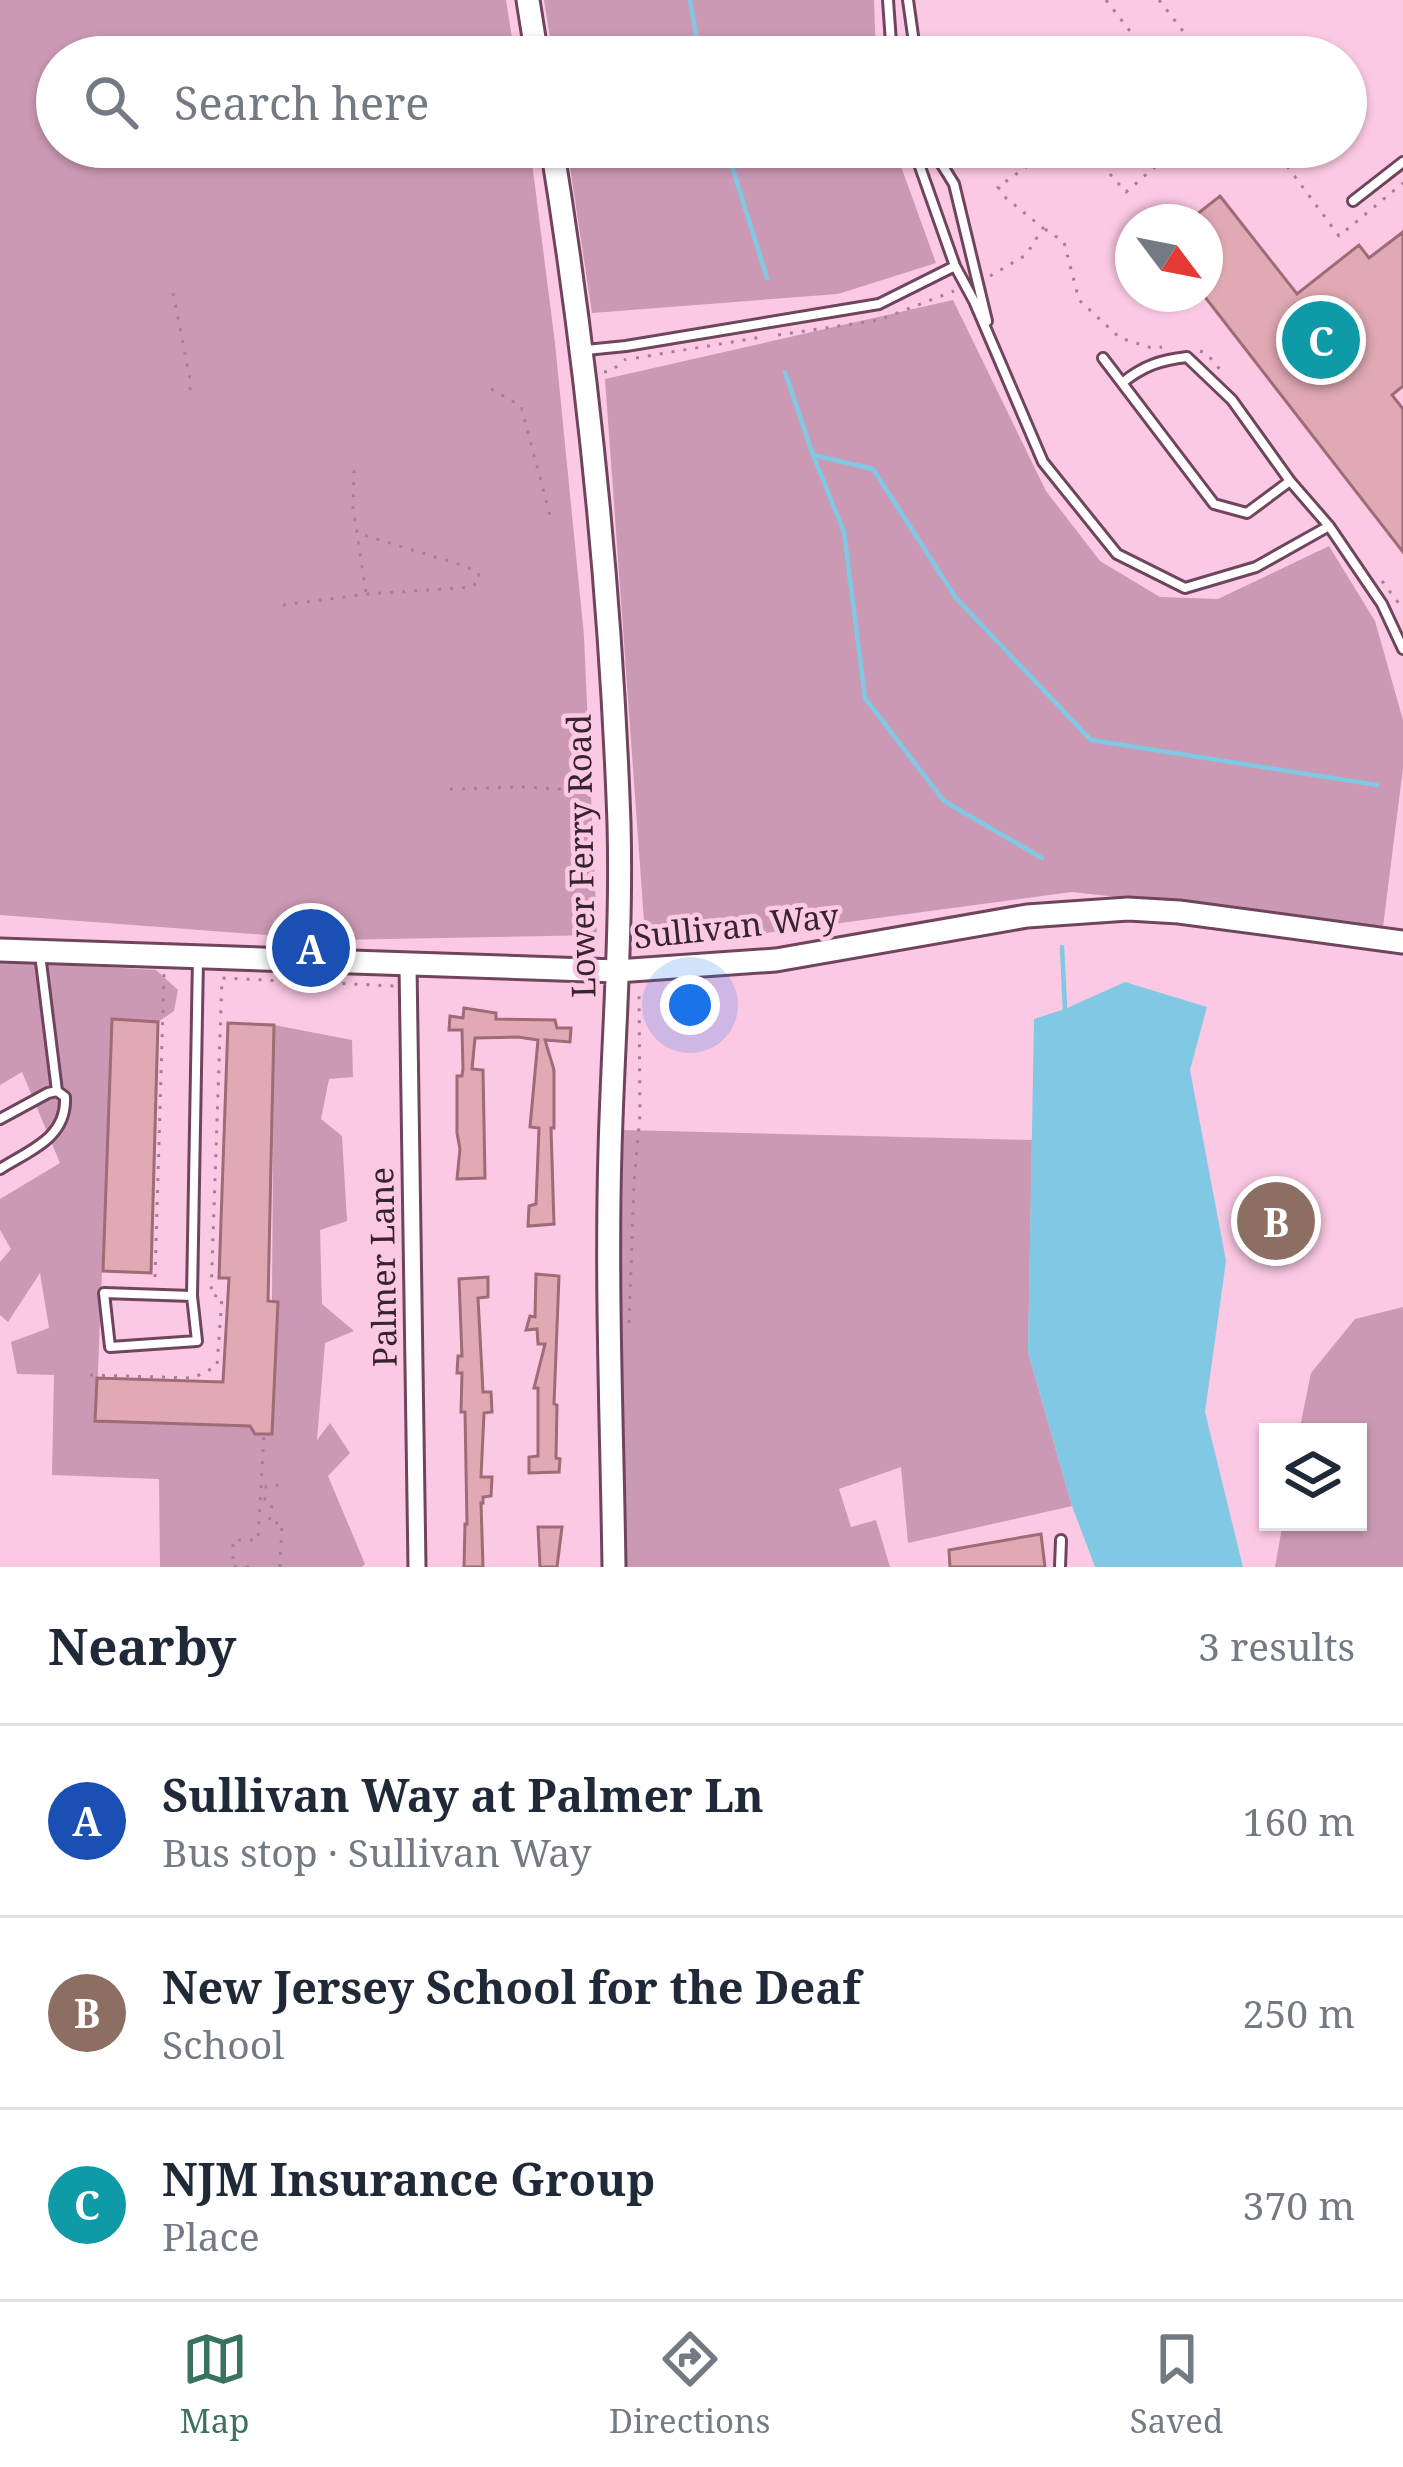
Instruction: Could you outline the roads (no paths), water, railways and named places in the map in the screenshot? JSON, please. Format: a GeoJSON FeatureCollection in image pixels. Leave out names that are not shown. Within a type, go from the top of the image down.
{"type":"FeatureCollection","features":[{"type":"Feature","properties":{"kind":"main road"},"geometry":{"type":"LineString","coordinates":[[528,0],[534,36]]}},
{"type":"Feature","properties":{"kind":"main road","name":"Lower Ferry Road"},"geometry":{"type":"LineString","coordinates":[[554,168],[583,350],[610,656],[619,827],[610,1154],[614,1567]]}},
{"type":"Feature","properties":{"kind":"main road","name":"Sullivan Way"},"geometry":{"type":"LineString","coordinates":[[0,950],[198,956],[408,976],[617,971],[776,960],[1027,916],[1128,909],[1403,939]]}},
{"type":"Feature","properties":{"kind":"street","name":"Palmer Lane"},"geometry":{"type":"LineString","coordinates":[[408,976],[417,1567]]}},
{"type":"Feature","properties":{"kind":"lane"},"geometry":{"type":"LineString","coordinates":[[888,0],[891,36]]}},
{"type":"Feature","properties":{"kind":"lane"},"geometry":{"type":"LineString","coordinates":[[908,0],[913,36]]}},
{"type":"Feature","properties":{"kind":"lane"},"geometry":{"type":"LineString","coordinates":[[1353,201],[1403,163]]}},
{"type":"Feature","properties":{"kind":"lane"},"geometry":{"type":"LineString","coordinates":[[921,168],[956,266],[1043,462],[1117,554],[1185,588],[1256,567],[1329,526]]}},
{"type":"Feature","properties":{"kind":"lane"},"geometry":{"type":"LineString","coordinates":[[944,168],[954,184],[992,343]]}},
{"type":"Feature","properties":{"kind":"lane"},"geometry":{"type":"LineString","coordinates":[[583,350],[879,304],[956,266]]}},
{"type":"Feature","properties":{"kind":"lane"},"geometry":{"type":"LineString","coordinates":[[1122,383],[1159,360],[1187,357],[1232,400],[1329,526],[1382,604],[1403,649]]}},
{"type":"Feature","properties":{"kind":"lane"},"geometry":{"type":"LineString","coordinates":[[1103,358],[1214,504],[1247,513],[1290,481]]}},
{"type":"Feature","properties":{"kind":"lane"},"geometry":{"type":"LineString","coordinates":[[0,1168],[50,1138],[64,1118],[65,1097],[57,1090],[40,952]]}},
{"type":"Feature","properties":{"kind":"lane"},"geometry":{"type":"LineString","coordinates":[[192,1296],[104,1293],[110,1347],[197,1341],[192,1296],[198,956]]}},
{"type":"Feature","properties":{"kind":"lane"},"geometry":{"type":"LineString","coordinates":[[0,1119],[57,1090]]}},
{"type":"Feature","properties":{"kind":"lane"},"geometry":{"type":"LineString","coordinates":[[1060,1567],[1061,1540]]}},
{"type":"Feature","properties":{"kind":"water"},"geometry":{"type":"Polygon","coordinates":[[[1125,982],[1207,1007],[1190,1070],[1226,1261],[1205,1412],[1243,1567],[1095,1567],[1072,1506],[1028,1352],[1034,1019],[1125,982]]]}},
{"type":"Feature","properties":{"kind":"waterway"},"geometry":{"type":"LineString","coordinates":[[690,0],[696,36]]}},
{"type":"Feature","properties":{"kind":"waterway"},"geometry":{"type":"LineString","coordinates":[[733,168],[767,278]]}},
{"type":"Feature","properties":{"kind":"waterway"},"geometry":{"type":"LineString","coordinates":[[785,372],[844,532],[865,698],[944,801],[1042,858]]}},
{"type":"Feature","properties":{"kind":"waterway"},"geometry":{"type":"LineString","coordinates":[[813,455],[873,469],[956,598],[1091,740],[1377,785]]}},
{"type":"Feature","properties":{"kind":"waterway"},"geometry":{"type":"LineString","coordinates":[[1062,947],[1065,1009]]}},
{"type":"Feature","properties":{"kind":"place","name":"NJM Insurance Group"},"geometry":{"type":"Point","coordinates":[1321,340]}},
{"type":"Feature","properties":{"kind":"place","name":"Sullivan Way at Palmer Ln"},"geometry":{"type":"Point","coordinates":[311,948]}},
{"type":"Feature","properties":{"kind":"place","name":"New Jersey School for the Deaf"},"geometry":{"type":"Point","coordinates":[1276,1221]}}]}
